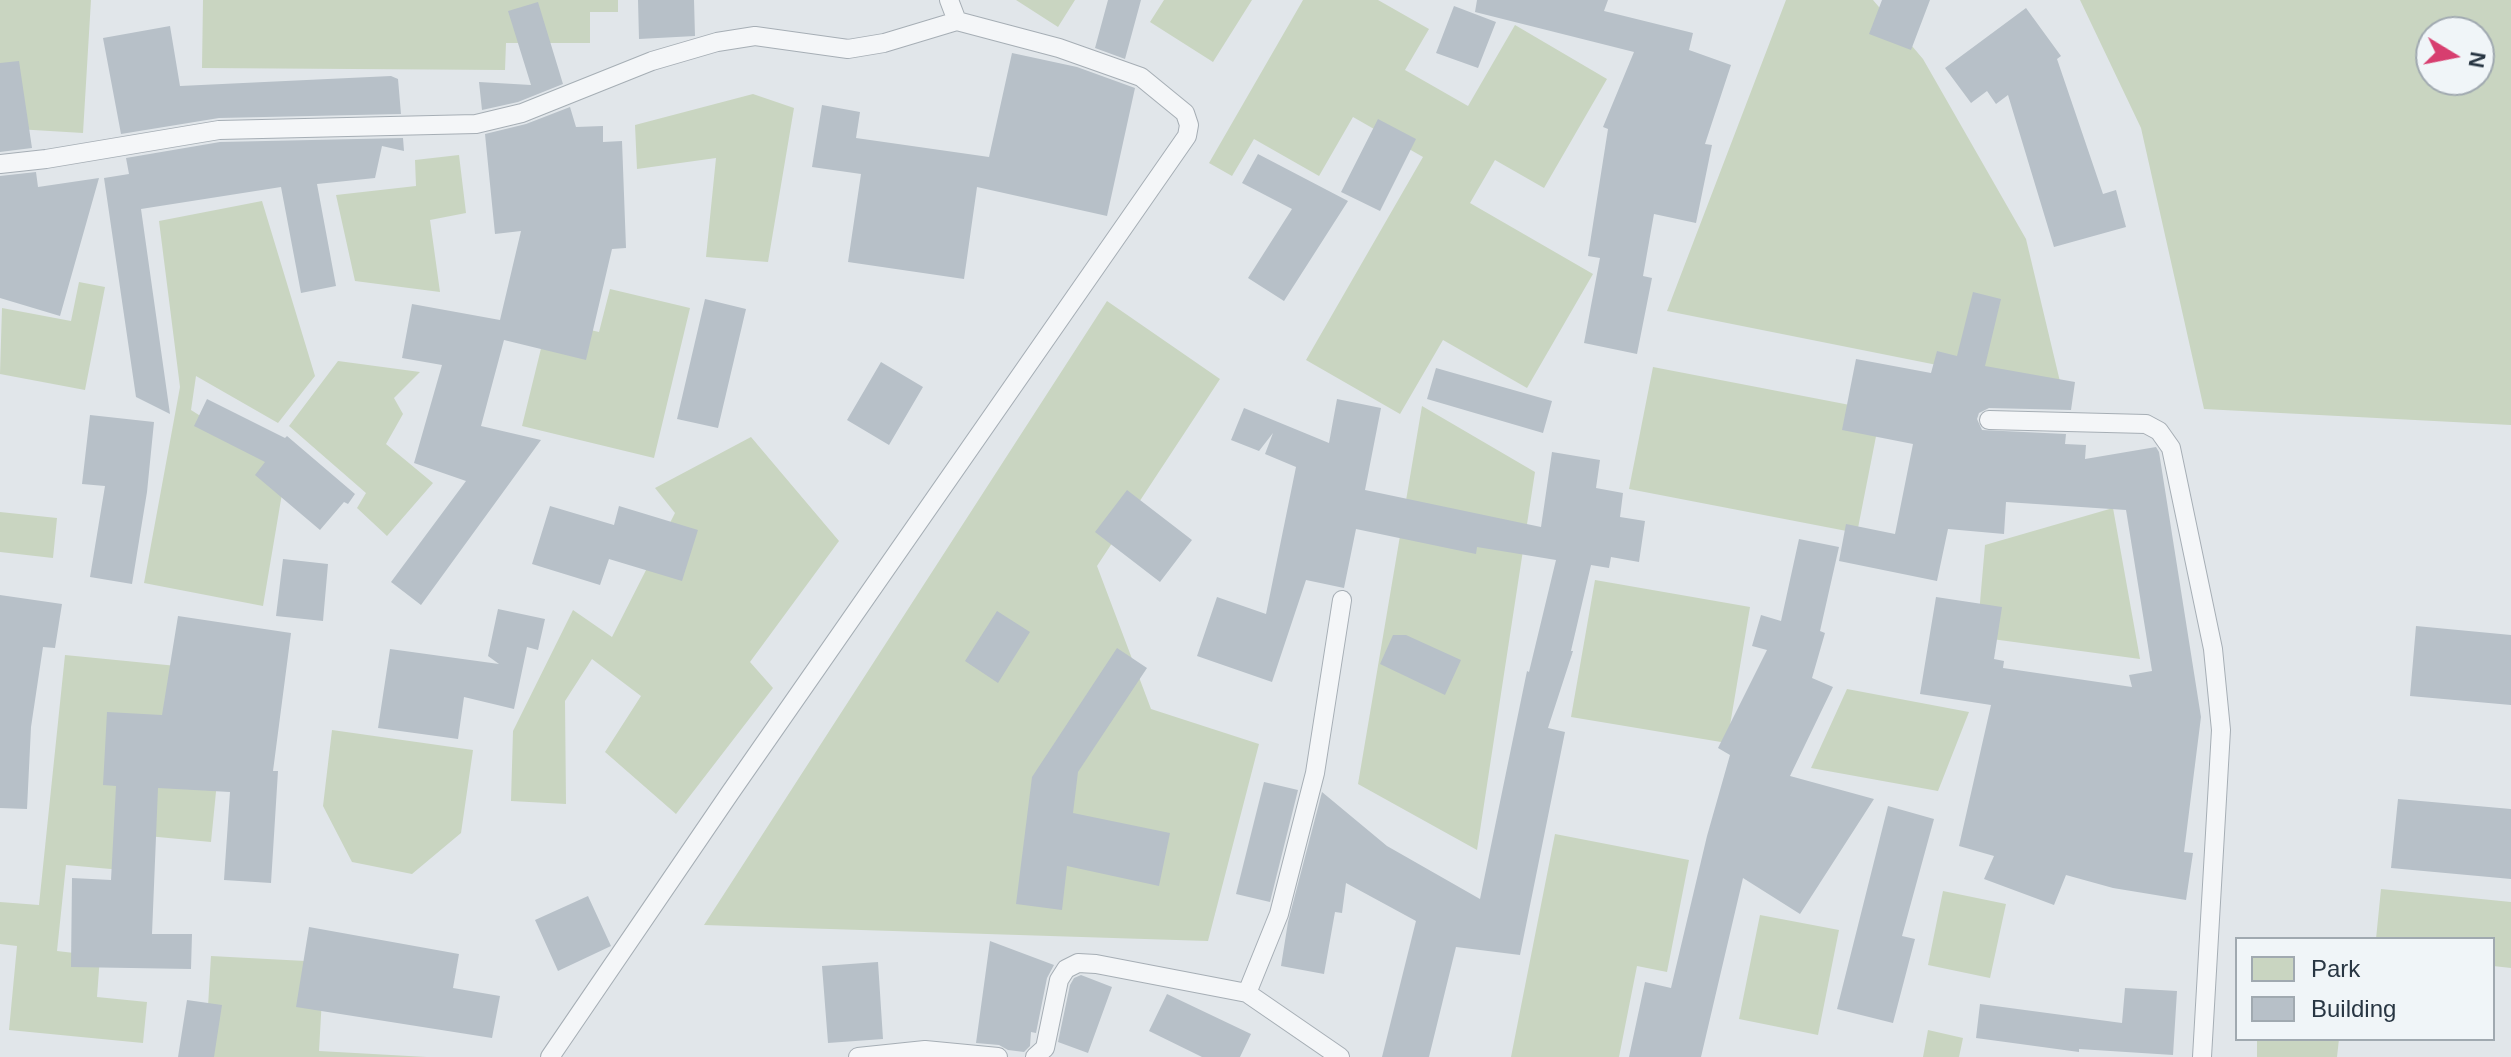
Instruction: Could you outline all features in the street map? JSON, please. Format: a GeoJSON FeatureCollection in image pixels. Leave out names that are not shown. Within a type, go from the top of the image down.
{"type":"FeatureCollection","features":[{"type":"Feature","properties":{"kind":"lane"},"geometry":{"type":"LineString","coordinates":[[949,0],[957,21]]}},
{"type":"Feature","properties":{"kind":"lane"},"geometry":{"type":"LineString","coordinates":[[0,164],[219,130],[476,124],[522,113],[652,61],[717,42],[755,36],[848,49],[884,43],[957,21],[1059,48],[1141,77],[1185,113],[1189,125],[1187,136],[550,1057]]}},
{"type":"Feature","properties":{"kind":"lane"},"geometry":{"type":"LineString","coordinates":[[1989,420],[2146,424],[2159,431],[2171,448],[2213,649],[2221,730],[2202,1057]]}},
{"type":"Feature","properties":{"kind":"lane"},"geometry":{"type":"LineString","coordinates":[[1247,993],[1279,914],[1315,773],[1342,600]]}},
{"type":"Feature","properties":{"kind":"lane"},"geometry":{"type":"LineString","coordinates":[[1035,1057],[1045,1048],[1059,980],[1066,969],[1078,963],[1247,993],[1340,1057]]}},
{"type":"Feature","properties":{"kind":"lane"},"geometry":{"type":"LineString","coordinates":[[858,1057],[925,1050],[998,1057]]}},
{"type":"Feature","properties":{"kind":"green space"},"geometry":{"type":"Polygon","coordinates":[[[0,0],[91,0],[83,133],[0,128],[0,0]]]}},
{"type":"Feature","properties":{"kind":"green space"},"geometry":{"type":"Polygon","coordinates":[[[203,0],[618,0],[618,12],[590,12],[590,43],[506,43],[505,70],[202,68],[203,0]]]}},
{"type":"Feature","properties":{"kind":"green space"},"geometry":{"type":"Polygon","coordinates":[[[1016,0],[1075,0],[1058,27],[1016,0]]]}},
{"type":"Feature","properties":{"kind":"green space"},"geometry":{"type":"Polygon","coordinates":[[[1164,0],[1252,0],[1213,62],[1150,22],[1164,0]]]}},
{"type":"Feature","properties":{"kind":"green space"},"geometry":{"type":"Polygon","coordinates":[[[1303,0],[1378,0],[1429,29],[1405,70],[1468,106],[1515,25],[1607,79],[1544,188],[1495,160],[1470,203],[1593,274],[1527,388],[1443,340],[1400,414],[1306,360],[1423,157],[1353,117],[1319,176],[1254,139],[1232,176],[1209,163],[1303,0]]]}},
{"type":"Feature","properties":{"kind":"green space"},"geometry":{"type":"Polygon","coordinates":[[[1786,0],[1873,0],[1923,59],[2026,239],[2062,390],[1667,311],[1786,0]]]}},
{"type":"Feature","properties":{"kind":"green space"},"geometry":{"type":"Polygon","coordinates":[[[2080,0],[2511,0],[2511,425],[2204,409],[2141,128],[2080,0]]]}},
{"type":"Feature","properties":{"kind":"green space"},"geometry":{"type":"Polygon","coordinates":[[[753,94],[794,108],[768,262],[706,257],[716,158],[637,169],[635,125],[753,94]]]}},
{"type":"Feature","properties":{"kind":"green space"},"geometry":{"type":"Polygon","coordinates":[[[459,155],[466,213],[430,220],[440,292],[355,281],[336,195],[416,186],[415,160],[459,155]]]}},
{"type":"Feature","properties":{"kind":"green space"},"geometry":{"type":"Polygon","coordinates":[[[262,201],[315,376],[278,423],[196,376],[191,410],[286,470],[263,606],[144,583],[180,387],[159,221],[262,201]]]}},
{"type":"Feature","properties":{"kind":"green space"},"geometry":{"type":"Polygon","coordinates":[[[79,282],[105,287],[85,390],[0,374],[2,308],[71,321],[79,282]]]}},
{"type":"Feature","properties":{"kind":"green space"},"geometry":{"type":"Polygon","coordinates":[[[610,289],[690,308],[654,458],[522,426],[548,320],[599,332],[610,289]]]}},
{"type":"Feature","properties":{"kind":"green space"},"geometry":{"type":"Polygon","coordinates":[[[1107,301],[1220,379],[1097,566],[1151,709],[1259,744],[1208,941],[704,925],[1107,301]]]}},
{"type":"Feature","properties":{"kind":"green space"},"geometry":{"type":"Polygon","coordinates":[[[338,361],[420,372],[394,398],[403,414],[386,444],[433,483],[387,536],[357,508],[366,493],[289,426],[338,361]]]}},
{"type":"Feature","properties":{"kind":"green space"},"geometry":{"type":"Polygon","coordinates":[[[1653,367],[1881,411],[1857,533],[1629,489],[1653,367]]]}},
{"type":"Feature","properties":{"kind":"green space"},"geometry":{"type":"Polygon","coordinates":[[[1422,406],[1535,472],[1477,850],[1358,784],[1422,406]]]}},
{"type":"Feature","properties":{"kind":"green space"},"geometry":{"type":"Polygon","coordinates":[[[751,437],[839,541],[750,662],[773,688],[676,814],[605,752],[641,696],[592,659],[565,701],[566,804],[511,801],[513,731],[573,610],[612,637],[675,513],[655,488],[751,437]]]}},
{"type":"Feature","properties":{"kind":"green space"},"geometry":{"type":"Polygon","coordinates":[[[2113,508],[2140,659],[1977,637],[1985,545],[2113,508]]]}},
{"type":"Feature","properties":{"kind":"green space"},"geometry":{"type":"Polygon","coordinates":[[[0,512],[57,518],[53,558],[0,552],[0,512]]]}},
{"type":"Feature","properties":{"kind":"green space"},"geometry":{"type":"Polygon","coordinates":[[[1595,580],[1750,607],[1727,743],[1571,717],[1595,580]]]}},
{"type":"Feature","properties":{"kind":"green space"},"geometry":{"type":"Polygon","coordinates":[[[65,655],[228,671],[211,842],[126,834],[122,870],[66,865],[57,951],[100,956],[97,997],[147,1002],[143,1043],[9,1030],[17,946],[0,944],[0,902],[39,905],[65,655]]]}},
{"type":"Feature","properties":{"kind":"green space"},"geometry":{"type":"Polygon","coordinates":[[[1847,689],[1969,712],[1938,791],[1811,768],[1847,689]]]}},
{"type":"Feature","properties":{"kind":"green space"},"geometry":{"type":"Polygon","coordinates":[[[332,730],[473,750],[461,833],[412,874],[352,862],[323,806],[332,730]]]}},
{"type":"Feature","properties":{"kind":"green space"},"geometry":{"type":"Polygon","coordinates":[[[1555,834],[1689,860],[1667,972],[1637,966],[1619,1057],[1511,1057],[1555,834]]]}},
{"type":"Feature","properties":{"kind":"green space"},"geometry":{"type":"Polygon","coordinates":[[[2381,889],[2511,902],[2511,968],[2495,966],[2495,937],[2376,937],[2381,889]]]}},
{"type":"Feature","properties":{"kind":"green space"},"geometry":{"type":"Polygon","coordinates":[[[1943,891],[2006,904],[1990,978],[1928,965],[1943,891]]]}},
{"type":"Feature","properties":{"kind":"green space"},"geometry":{"type":"Polygon","coordinates":[[[1760,915],[1839,930],[1818,1035],[1739,1019],[1760,915]]]}},
{"type":"Feature","properties":{"kind":"green space"},"geometry":{"type":"Polygon","coordinates":[[[211,956],[324,962],[319,1051],[427,1057],[205,1057],[211,956]]]}},
{"type":"Feature","properties":{"kind":"green space"},"geometry":{"type":"Polygon","coordinates":[[[1928,1030],[1963,1038],[1959,1057],[1923,1057],[1928,1030]]]}},
{"type":"Feature","properties":{"kind":"green space"},"geometry":{"type":"Polygon","coordinates":[[[2257,1041],[2339,1041],[2337,1057],[2257,1057],[2257,1041]]]}},
{"type":"Feature","properties":{"kind":"building"},"geometry":{"type":"Polygon","coordinates":[[[638,0],[694,0],[695,36],[639,39],[638,0]]]}},
{"type":"Feature","properties":{"kind":"building"},"geometry":{"type":"Polygon","coordinates":[[[1108,0],[1141,0],[1125,59],[1095,48],[1108,0]]]}},
{"type":"Feature","properties":{"kind":"building"},"geometry":{"type":"Polygon","coordinates":[[[1477,0],[1608,0],[1604,11],[1693,33],[1689,50],[1731,65],[1705,144],[1712,145],[1696,223],[1654,214],[1643,276],[1652,278],[1637,354],[1584,343],[1600,258],[1588,256],[1608,129],[1603,127],[1634,52],[1475,12],[1477,0]]]}},
{"type":"Feature","properties":{"kind":"building"},"geometry":{"type":"Polygon","coordinates":[[[1882,0],[1930,0],[1911,50],[1869,34],[1882,0]]]}},
{"type":"Feature","properties":{"kind":"building"},"geometry":{"type":"Polygon","coordinates":[[[538,2],[563,84],[518,102],[482,110],[479,82],[531,85],[508,11],[538,2]]]}},
{"type":"Feature","properties":{"kind":"building"},"geometry":{"type":"Polygon","coordinates":[[[1454,6],[1496,22],[1478,68],[1436,53],[1454,6]]]}},
{"type":"Feature","properties":{"kind":"building"},"geometry":{"type":"Polygon","coordinates":[[[2026,8],[2061,56],[2057,59],[2103,194],[2116,190],[2126,227],[2054,247],[2008,95],[1996,104],[1987,91],[1971,103],[1945,68],[2026,8]]]}},
{"type":"Feature","properties":{"kind":"building"},"geometry":{"type":"Polygon","coordinates":[[[170,26],[180,86],[391,76],[398,79],[401,114],[219,118],[121,134],[103,38],[170,26]]]}},
{"type":"Feature","properties":{"kind":"building"},"geometry":{"type":"Polygon","coordinates":[[[1012,53],[1077,67],[1135,88],[1107,216],[977,187],[964,279],[848,262],[861,174],[812,167],[822,105],[860,112],[856,138],[989,157],[1012,53]]]}},
{"type":"Feature","properties":{"kind":"building"},"geometry":{"type":"Polygon","coordinates":[[[19,61],[32,148],[0,152],[0,63],[19,61]]]}},
{"type":"Feature","properties":{"kind":"building"},"geometry":{"type":"Polygon","coordinates":[[[570,107],[576,127],[603,126],[603,142],[622,141],[626,248],[612,249],[586,360],[504,340],[481,426],[541,440],[421,605],[391,582],[466,481],[414,463],[442,365],[402,358],[412,304],[500,320],[521,231],[495,234],[485,134],[526,124],[570,107]]]}},
{"type":"Feature","properties":{"kind":"building"},"geometry":{"type":"Polygon","coordinates":[[[1378,119],[1416,139],[1380,211],[1341,192],[1378,119]]]}},
{"type":"Feature","properties":{"kind":"building"},"geometry":{"type":"Polygon","coordinates":[[[403,138],[404,151],[382,146],[375,178],[317,184],[336,286],[301,293],[281,187],[141,209],[170,414],[136,397],[104,178],[129,174],[126,158],[220,142],[403,138]]]}},
{"type":"Feature","properties":{"kind":"building"},"geometry":{"type":"Polygon","coordinates":[[[1258,154],[1348,201],[1284,301],[1248,278],[1292,209],[1242,183],[1258,154]]]}},
{"type":"Feature","properties":{"kind":"building"},"geometry":{"type":"Polygon","coordinates":[[[36,172],[38,187],[99,178],[60,316],[0,298],[0,176],[36,172]]]}},
{"type":"Feature","properties":{"kind":"building"},"geometry":{"type":"Polygon","coordinates":[[[1973,292],[2001,299],[1985,366],[2075,382],[2071,410],[1989,408],[1979,413],[1977,419],[1982,430],[2066,434],[2065,444],[2086,445],[2085,459],[2156,447],[2159,452],[2201,717],[2184,852],[2193,853],[2186,900],[2113,888],[2066,875],[2054,905],[1984,879],[1994,856],[1959,846],[1991,705],[1920,694],[1936,597],[2002,607],[1994,659],[2004,661],[2003,668],[2132,687],[2129,675],[2152,671],[2126,510],[2006,502],[2004,534],[1948,529],[1937,581],[1839,561],[1846,524],[1895,534],[1913,444],[1842,430],[1856,359],[1931,373],[1937,351],[1957,356],[1973,292]]]}},
{"type":"Feature","properties":{"kind":"building"},"geometry":{"type":"Polygon","coordinates":[[[705,299],[746,309],[718,428],[677,419],[705,299]]]}},
{"type":"Feature","properties":{"kind":"building"},"geometry":{"type":"Polygon","coordinates":[[[881,362],[923,387],[889,445],[847,420],[881,362]]]}},
{"type":"Feature","properties":{"kind":"building"},"geometry":{"type":"Polygon","coordinates":[[[1436,368],[1552,401],[1543,433],[1427,399],[1436,368]]]}},
{"type":"Feature","properties":{"kind":"building"},"geometry":{"type":"Polygon","coordinates":[[[207,399],[285,438],[287,436],[355,494],[320,530],[255,475],[265,462],[194,426],[207,399]]]}},
{"type":"Feature","properties":{"kind":"building"},"geometry":{"type":"Polygon","coordinates":[[[1337,399],[1381,408],[1365,490],[1541,527],[1552,452],[1600,460],[1596,488],[1623,493],[1620,517],[1645,521],[1639,562],[1611,557],[1609,568],[1591,565],[1573,651],[1548,728],[1565,732],[1520,955],[1456,947],[1429,1057],[1382,1057],[1416,921],[1346,883],[1342,913],[1335,912],[1324,974],[1281,966],[1288,922],[1322,792],[1387,846],[1480,899],[1527,671],[1556,560],[1477,547],[1476,554],[1356,529],[1344,588],[1306,580],[1272,682],[1197,656],[1217,597],[1266,614],[1296,467],[1265,454],[1273,433],[1259,451],[1231,440],[1244,408],[1329,443],[1337,399]]]}},
{"type":"Feature","properties":{"kind":"building"},"geometry":{"type":"Polygon","coordinates":[[[90,415],[154,422],[147,492],[132,584],[90,577],[105,486],[82,484],[90,415]]]}},
{"type":"Feature","properties":{"kind":"building"},"geometry":{"type":"Polygon","coordinates":[[[1127,490],[1192,540],[1160,582],[1095,532],[1127,490]]]}},
{"type":"Feature","properties":{"kind":"building"},"geometry":{"type":"Polygon","coordinates":[[[550,506],[614,525],[619,506],[698,530],[682,581],[609,559],[600,585],[532,564],[550,506]]]}},
{"type":"Feature","properties":{"kind":"building"},"geometry":{"type":"Polygon","coordinates":[[[1799,539],[1839,547],[1820,631],[1825,633],[1812,678],[1833,687],[1790,776],[1874,799],[1800,914],[1743,878],[1701,1057],[1629,1057],[1645,982],[1671,988],[1707,836],[1730,755],[1718,748],[1767,650],[1752,646],[1761,615],[1781,621],[1799,539]]]}},
{"type":"Feature","properties":{"kind":"building"},"geometry":{"type":"Polygon","coordinates":[[[283,559],[328,564],[323,621],[276,616],[283,559]]]}},
{"type":"Feature","properties":{"kind":"building"},"geometry":{"type":"Polygon","coordinates":[[[0,595],[62,604],[55,648],[43,647],[31,727],[27,809],[0,808],[0,595]]]}},
{"type":"Feature","properties":{"kind":"building"},"geometry":{"type":"Polygon","coordinates":[[[498,609],[545,619],[538,650],[527,647],[514,709],[464,697],[458,739],[378,728],[390,649],[499,664],[488,656],[498,609]]]}},
{"type":"Feature","properties":{"kind":"building"},"geometry":{"type":"Polygon","coordinates":[[[997,611],[1030,632],[998,683],[965,661],[997,611]]]}},
{"type":"Feature","properties":{"kind":"building"},"geometry":{"type":"Polygon","coordinates":[[[178,616],[291,633],[273,771],[278,771],[271,883],[224,880],[230,792],[158,788],[152,934],[192,934],[191,969],[71,967],[72,878],[111,880],[116,786],[103,785],[107,712],[162,715],[178,616]]]}},
{"type":"Feature","properties":{"kind":"building"},"geometry":{"type":"Polygon","coordinates":[[[2416,626],[2511,635],[2511,705],[2410,696],[2416,626]]]}},
{"type":"Feature","properties":{"kind":"building"},"geometry":{"type":"Polygon","coordinates":[[[1393,635],[1406,635],[1461,660],[1445,695],[1380,664],[1393,635]]]}},
{"type":"Feature","properties":{"kind":"building"},"geometry":{"type":"Polygon","coordinates":[[[1117,648],[1147,668],[1078,772],[1073,813],[1170,833],[1159,886],[1067,866],[1062,910],[1016,904],[1032,777],[1117,648]]]}},
{"type":"Feature","properties":{"kind":"building"},"geometry":{"type":"Polygon","coordinates":[[[1264,782],[1298,790],[1270,902],[1236,894],[1264,782]]]}},
{"type":"Feature","properties":{"kind":"building"},"geometry":{"type":"Polygon","coordinates":[[[2398,799],[2511,809],[2511,879],[2391,868],[2398,799]]]}},
{"type":"Feature","properties":{"kind":"building"},"geometry":{"type":"Polygon","coordinates":[[[1888,806],[1934,819],[1902,936],[1915,939],[1893,1023],[1837,1009],[1888,806]]]}},
{"type":"Feature","properties":{"kind":"building"},"geometry":{"type":"Polygon","coordinates":[[[588,896],[611,946],[558,971],[535,920],[588,896]]]}},
{"type":"Feature","properties":{"kind":"building"},"geometry":{"type":"Polygon","coordinates":[[[309,927],[459,954],[453,988],[500,996],[492,1038],[296,1007],[309,927]]]}},
{"type":"Feature","properties":{"kind":"building"},"geometry":{"type":"Polygon","coordinates":[[[990,941],[1054,965],[1047,978],[1036,1033],[1031,1032],[1030,1046],[1024,1052],[976,1043],[990,941]]]}},
{"type":"Feature","properties":{"kind":"building"},"geometry":{"type":"Polygon","coordinates":[[[878,962],[883,1039],[828,1043],[822,966],[878,962]]]}},
{"type":"Feature","properties":{"kind":"building"},"geometry":{"type":"Polygon","coordinates":[[[1081,975],[1112,987],[1088,1053],[1058,1042],[1070,985],[1074,978],[1081,975]]]}},
{"type":"Feature","properties":{"kind":"building"},"geometry":{"type":"Polygon","coordinates":[[[2125,988],[2177,991],[2173,1055],[2079,1049],[2079,1052],[1976,1038],[1980,1004],[2122,1023],[2125,988]]]}},
{"type":"Feature","properties":{"kind":"building"},"geometry":{"type":"Polygon","coordinates":[[[1167,994],[1251,1034],[1240,1057],[1202,1057],[1149,1031],[1167,994]]]}},
{"type":"Feature","properties":{"kind":"building"},"geometry":{"type":"Polygon","coordinates":[[[187,1000],[222,1005],[214,1057],[178,1057],[187,1000]]]}}]}
